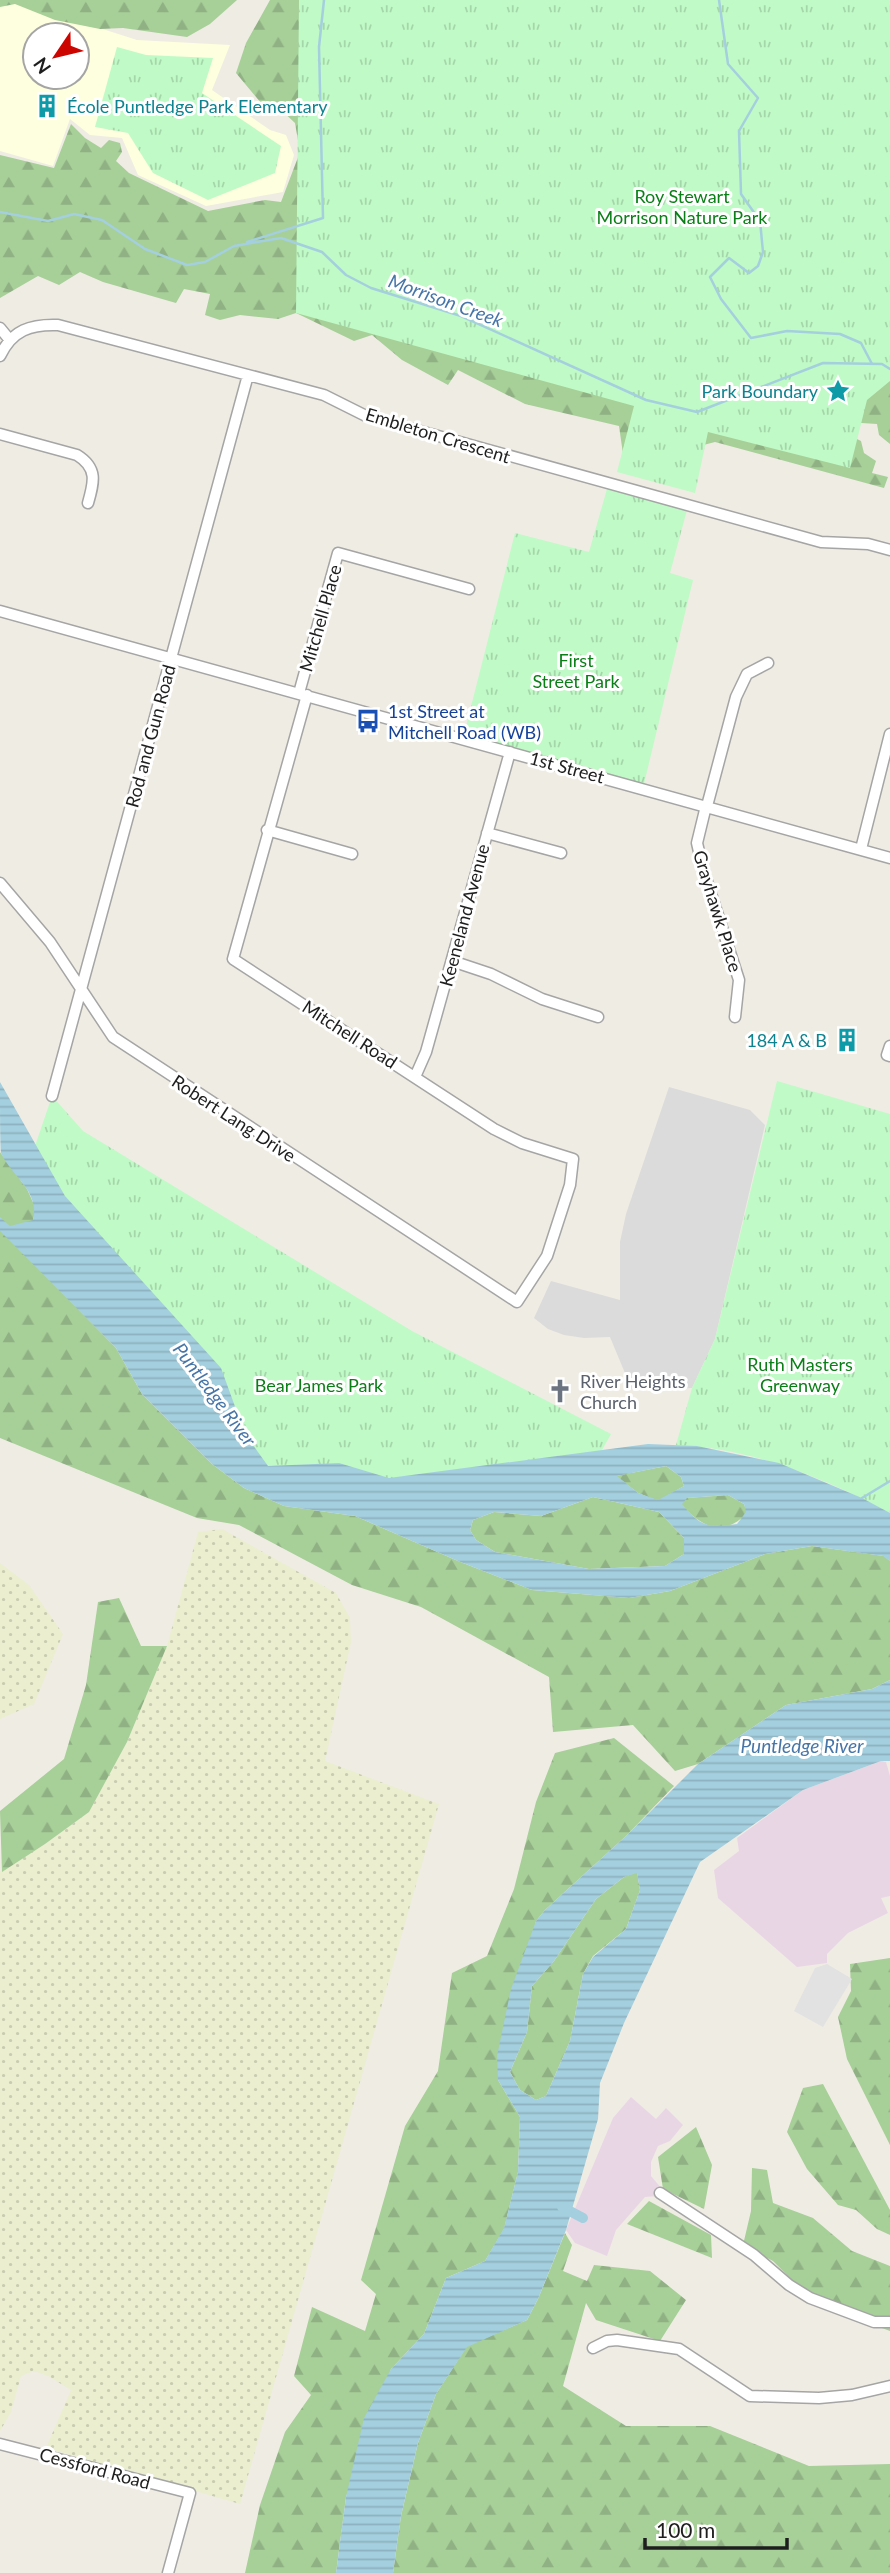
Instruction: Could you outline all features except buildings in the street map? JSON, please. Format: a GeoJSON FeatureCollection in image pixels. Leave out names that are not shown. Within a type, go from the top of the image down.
{"type":"FeatureCollection","features":[{"type":"Feature","properties":{"kind":"street","name":"Embleton Crescent"},"geometry":{"type":"LineString","coordinates":[[9,339],[21,330],[40,324],[58,325],[324,395],[366,416],[821,542],[868,544],[890,550]]}},
{"type":"Feature","properties":{"kind":"street"},"geometry":{"type":"LineString","coordinates":[[0,328],[9,339],[0,356]]}},
{"type":"Feature","properties":{"kind":"street","name":"Rod and Gun Road"},"geometry":{"type":"LineString","coordinates":[[52,1097],[248,375]]}},
{"type":"Feature","properties":{"kind":"street"},"geometry":{"type":"LineString","coordinates":[[0,434],[78,455],[88,462],[93,474],[88,503]]}},
{"type":"Feature","properties":{"kind":"street","name":"Mitchell Place"},"geometry":{"type":"LineString","coordinates":[[303,694],[338,553],[469,589]]}},
{"type":"Feature","properties":{"kind":"street","name":"1st Street"},"geometry":{"type":"LineString","coordinates":[[0,611],[890,858]]}},
{"type":"Feature","properties":{"kind":"street","name":"Grayhawk Place"},"geometry":{"type":"LineString","coordinates":[[735,1017],[739,980],[702,869],[697,843],[736,698],[747,674],[768,663]]}},
{"type":"Feature","properties":{"kind":"street","name":"Mitchell Road"},"geometry":{"type":"LineString","coordinates":[[303,694],[233,959],[503,1134],[573,1159],[570,1185],[547,1256],[517,1302]]}},
{"type":"Feature","properties":{"kind":"street"},"geometry":{"type":"LineString","coordinates":[[861,849],[890,734]]}},
{"type":"Feature","properties":{"kind":"street","name":"Keeneland Avenue"},"geometry":{"type":"LineString","coordinates":[[415,1077],[426,1052],[510,752]]}},
{"type":"Feature","properties":{"kind":"street"},"geometry":{"type":"LineString","coordinates":[[267,830],[352,854]]}},
{"type":"Feature","properties":{"kind":"street"},"geometry":{"type":"LineString","coordinates":[[487,832],[561,853]]}},
{"type":"Feature","properties":{"kind":"street","name":"Robert Lang Drive"},"geometry":{"type":"LineString","coordinates":[[0,883],[50,942],[113,1037],[517,1302]]}},
{"type":"Feature","properties":{"kind":"street"},"geometry":{"type":"LineString","coordinates":[[452,961],[491,974],[541,999],[598,1017]]}},
{"type":"Feature","properties":{"kind":"street"},"geometry":{"type":"LineString","coordinates":[[890,1046],[887,1055],[890,1056]]}},
{"type":"Feature","properties":{"kind":"street"},"geometry":{"type":"LineString","coordinates":[[660,2193],[754,2255],[789,2285],[810,2298],[874,2322],[890,2322]]}},
{"type":"Feature","properties":{"kind":"street"},"geometry":{"type":"LineString","coordinates":[[593,2348],[607,2341],[617,2340],[679,2349],[750,2396],[819,2398],[852,2395],[890,2386]]}},
{"type":"Feature","properties":{"kind":"street","name":"Cessford Road"},"geometry":{"type":"LineString","coordinates":[[0,2444],[190,2493],[168,2573]]}},
{"type":"Feature","properties":{"kind":"shaded area"},"geometry":{"type":"Polygon","coordinates":[[[0,0],[34,7],[78,21],[21,21],[21,91],[91,91],[91,25],[137,40],[230,45],[212,90],[270,130],[286,135],[294,155],[283,192],[206,206],[138,175],[122,138],[90,135],[70,119],[53,166],[0,151],[0,0]]]}},
{"type":"Feature","properties":{"kind":"shaded area"},"geometry":{"type":"Polygon","coordinates":[[[669,1087],[750,1110],[765,1125],[715,1339],[692,1388],[632,1390],[610,1337],[584,1338],[564,1335],[548,1329],[534,1318],[551,1281],[620,1300],[620,1242],[626,1214],[669,1087]]]}},
{"type":"Feature","properties":{"kind":"shaded area"},"geometry":{"type":"Polygon","coordinates":[[[222,1529],[336,1593],[350,1618],[351,1642],[325,1761],[439,1804],[240,2504],[46,2448],[71,2390],[34,2371],[21,2376],[11,2412],[0,2431],[0,1871],[45,1844],[89,1812],[127,1742],[167,1646],[198,1532],[222,1529]]]}},
{"type":"Feature","properties":{"kind":"shaded area"},"geometry":{"type":"Polygon","coordinates":[[[0,1563],[29,1585],[63,1634],[34,1704],[0,1719],[0,1563]]]}},
{"type":"Feature","properties":{"kind":"shaded area"},"geometry":{"type":"Polygon","coordinates":[[[881,1761],[886,1762],[890,1776],[890,1896],[881,1898],[888,1913],[848,1933],[827,1954],[827,1963],[797,1967],[718,1898],[714,1870],[739,1851],[737,1838],[803,1790],[881,1761]]]}},
{"type":"Feature","properties":{"kind":"shaded area"},"geometry":{"type":"Polygon","coordinates":[[[827,1964],[852,1979],[823,2027],[794,2011],[815,1968],[827,1964]]]}},
{"type":"Feature","properties":{"kind":"shaded area"},"geometry":{"type":"Polygon","coordinates":[[[631,2097],[656,2119],[666,2108],[683,2125],[670,2141],[658,2146],[651,2162],[651,2176],[662,2189],[658,2196],[645,2197],[616,2230],[607,2256],[575,2243],[566,2230],[613,2118],[631,2097]]]}},
{"type":"Feature","properties":{"kind":"green space"},"geometry":{"type":"Polygon","coordinates":[[[0,0],[237,0],[210,24],[187,37],[123,28],[100,29],[91,27],[91,21],[55,20],[15,4],[0,7],[0,0]]]}},
{"type":"Feature","properties":{"kind":"green space","name":"Roy Stewart Morrison Nature Park"},"geometry":{"type":"Polygon","coordinates":[[[270,0],[890,0],[890,444],[879,435],[877,424],[846,422],[841,431],[861,441],[864,453],[876,461],[872,473],[888,477],[884,488],[715,442],[684,450],[623,454],[619,426],[525,404],[458,370],[448,385],[402,360],[372,335],[354,341],[296,313],[278,319],[240,315],[220,320],[205,315],[210,294],[184,289],[176,303],[103,282],[80,272],[59,285],[38,276],[0,298],[0,155],[54,168],[71,124],[85,138],[101,148],[109,140],[120,143],[122,152],[116,161],[129,173],[208,211],[265,200],[281,202],[300,152],[295,123],[279,108],[266,109],[236,73],[246,43],[270,0]]]}},
{"type":"Feature","properties":{"kind":"green space","name":"Roy Stewart Morrison Nature Park"},"geometry":{"type":"Polygon","coordinates":[[[299,0],[890,0],[890,381],[867,400],[850,468],[708,432],[695,493],[617,472],[634,406],[296,313],[299,0]]]}},
{"type":"Feature","properties":{"kind":"green space"},"geometry":{"type":"Polygon","coordinates":[[[117,47],[146,55],[213,58],[202,93],[281,146],[275,173],[208,200],[153,173],[128,133],[95,127],[117,47]]]}},
{"type":"Feature","properties":{"kind":"green space","name":"First Street Park"},"geometry":{"type":"Polygon","coordinates":[[[607,489],[687,510],[670,573],[693,580],[643,788],[463,738],[515,533],[589,552],[607,489]]]}},
{"type":"Feature","properties":{"kind":"green space","name":"Ruth Masters Greenway"},"geometry":{"type":"Polygon","coordinates":[[[777,1081],[890,1114],[890,1513],[787,1467],[732,1452],[676,1445],[692,1388],[715,1339],[777,1081]]]}},
{"type":"Feature","properties":{"kind":"green space","name":"Bear James Park"},"geometry":{"type":"Polygon","coordinates":[[[52,1096],[83,1131],[412,1331],[611,1434],[597,1459],[407,1491],[282,1476],[255,1462],[33,1152],[52,1096]]]}},
{"type":"Feature","properties":{"kind":"green space"},"geometry":{"type":"Polygon","coordinates":[[[0,1152],[27,1189],[36,1209],[33,1220],[32,1262],[116,1348],[142,1394],[212,1464],[244,1488],[284,1506],[355,1516],[532,1590],[629,1598],[670,1591],[765,1554],[812,1546],[884,1556],[890,1561],[890,1680],[872,1689],[786,1705],[698,1764],[675,1771],[633,1725],[553,1732],[549,1677],[421,1607],[352,1585],[239,1525],[197,1518],[0,1438],[0,1152]]]}},
{"type":"Feature","properties":{"kind":"green space"},"geometry":{"type":"Polygon","coordinates":[[[666,1466],[681,1477],[684,1486],[658,1501],[638,1493],[616,1476],[666,1466]]]}},
{"type":"Feature","properties":{"kind":"green space"},"geometry":{"type":"Polygon","coordinates":[[[728,1495],[744,1504],[747,1513],[738,1521],[721,1527],[704,1524],[681,1504],[686,1498],[728,1495]]]}},
{"type":"Feature","properties":{"kind":"green space"},"geometry":{"type":"Polygon","coordinates":[[[593,1497],[659,1512],[684,1538],[684,1554],[665,1566],[589,1569],[495,1552],[476,1540],[470,1530],[473,1520],[494,1512],[541,1516],[593,1497]]]}},
{"type":"Feature","properties":{"kind":"green space"},"geometry":{"type":"Polygon","coordinates":[[[119,1598],[141,1646],[167,1646],[127,1742],[89,1812],[2,1872],[0,1811],[64,1759],[86,1685],[98,1602],[119,1598]]]}},
{"type":"Feature","properties":{"kind":"green space"},"geometry":{"type":"Polygon","coordinates":[[[614,1738],[674,1786],[626,1836],[536,1921],[498,2080],[520,2117],[518,2172],[504,2229],[485,2261],[446,2278],[424,2334],[391,2369],[346,2497],[336,2573],[245,2573],[260,2505],[285,2432],[311,2395],[294,2376],[312,2307],[365,2331],[376,2294],[361,2280],[405,2126],[438,2071],[452,1973],[487,1956],[514,1889],[536,1802],[555,1753],[614,1738]]]}},
{"type":"Feature","properties":{"kind":"green space"},"geometry":{"type":"Polygon","coordinates":[[[637,1872],[640,1890],[626,1929],[593,1956],[583,1974],[570,2041],[546,2096],[536,2100],[520,2090],[510,2072],[527,2032],[532,1986],[554,1961],[596,1899],[624,1877],[637,1872]]]}},
{"type":"Feature","properties":{"kind":"green space"},"geometry":{"type":"Polygon","coordinates":[[[890,1958],[890,2145],[847,2059],[838,2017],[851,1991],[850,1964],[890,1958]]]}},
{"type":"Feature","properties":{"kind":"green space"},"geometry":{"type":"Polygon","coordinates":[[[823,2084],[890,2210],[890,2235],[877,2229],[856,2210],[838,2205],[807,2169],[787,2132],[803,2088],[823,2084]]]}},
{"type":"Feature","properties":{"kind":"green space"},"geometry":{"type":"Polygon","coordinates":[[[696,2127],[712,2165],[704,2209],[663,2189],[658,2157],[696,2127]]]}},
{"type":"Feature","properties":{"kind":"green space"},"geometry":{"type":"Polygon","coordinates":[[[752,2168],[767,2170],[773,2203],[813,2218],[852,2251],[890,2266],[890,2331],[833,2310],[792,2280],[773,2261],[743,2245],[751,2211],[752,2168]]]}},
{"type":"Feature","properties":{"kind":"green space"},"geometry":{"type":"Polygon","coordinates":[[[649,2201],[711,2235],[712,2258],[627,2224],[649,2201]]]}},
{"type":"Feature","properties":{"kind":"green space"},"geometry":{"type":"Polygon","coordinates":[[[565,2233],[572,2245],[563,2271],[587,2281],[594,2265],[650,2271],[686,2300],[660,2341],[596,2320],[586,2303],[563,2386],[626,2426],[710,2426],[809,2466],[890,2464],[890,2573],[393,2573],[401,2516],[418,2443],[436,2394],[467,2346],[527,2320],[565,2233]]]}},
{"type":"Feature","properties":{"kind":"water","name":"Puntledge River"},"geometry":{"type":"Polygon","coordinates":[[[0,1082],[65,1196],[221,1368],[245,1434],[268,1466],[339,1463],[389,1478],[648,1444],[697,1446],[779,1463],[862,1498],[890,1513],[890,1561],[883,1556],[812,1546],[765,1554],[670,1591],[629,1598],[532,1590],[355,1516],[284,1506],[244,1488],[212,1464],[142,1394],[116,1348],[0,1231],[0,1217],[10,1226],[33,1220],[34,1210],[29,1192],[1,1153],[0,1082]],[[666,1466],[617,1476],[638,1493],[658,1500],[684,1486],[681,1477],[666,1466]],[[728,1495],[687,1498],[682,1504],[706,1524],[737,1524],[746,1512],[744,1504],[728,1495]],[[593,1497],[541,1516],[494,1512],[473,1520],[470,1530],[476,1540],[495,1552],[589,1569],[665,1566],[684,1554],[684,1538],[659,1512],[593,1497]]]}},
{"type":"Feature","properties":{"kind":"water","name":"Puntledge River"},"geometry":{"type":"Polygon","coordinates":[[[890,1680],[890,1761],[881,1761],[803,1790],[700,1862],[624,2023],[600,2083],[598,2119],[566,2230],[538,2299],[527,2320],[467,2347],[436,2394],[418,2443],[401,2516],[393,2573],[336,2573],[346,2497],[364,2418],[391,2369],[424,2334],[446,2278],[485,2261],[504,2228],[518,2172],[520,2117],[498,2080],[497,2056],[511,1989],[536,1921],[698,1764],[786,1705],[872,1689],[890,1680]],[[637,1873],[624,1877],[596,1899],[554,1961],[532,1986],[527,2032],[510,2072],[520,2090],[536,2100],[546,2096],[570,2041],[583,1974],[593,1957],[626,1929],[640,1890],[637,1873]]]}},
{"type":"Feature","properties":{"kind":"waterway"},"geometry":{"type":"LineString","coordinates":[[247,242],[323,218],[319,47],[324,0]]}},
{"type":"Feature","properties":{"kind":"waterway"},"geometry":{"type":"LineString","coordinates":[[719,0],[728,64],[758,98],[739,131],[741,194],[760,221],[763,252],[758,266],[749,273],[729,258],[710,277],[721,299],[751,338],[787,331],[840,334],[861,343],[872,364]]}},
{"type":"Feature","properties":{"kind":"waterway","name":"Morrison Creek"},"geometry":{"type":"LineString","coordinates":[[0,212],[48,221],[74,214],[102,220],[145,249],[187,265],[205,262],[234,246],[281,238],[322,252],[346,275],[371,288],[461,316],[646,400],[697,412],[823,363],[882,364],[890,369]]}},
{"type":"Feature","properties":{"kind":"waterway"},"geometry":{"type":"LineString","coordinates":[[862,1498],[890,1481]]}},
{"type":"Feature","properties":{"kind":"waterway"},"geometry":{"type":"LineString","coordinates":[[562,2207],[583,2218]]}},
{"type":"Feature","properties":{"kind":"place","name":"École Puntledge Park Elementary"},"geometry":{"type":"Point","coordinates":[47,106]}},
{"type":"Feature","properties":{"kind":"place","name":"Park Boundary"},"geometry":{"type":"Point","coordinates":[838,391]}},
{"type":"Feature","properties":{"kind":"place","name":"1st Street at Mitchell Road (WB)"},"geometry":{"type":"Point","coordinates":[368,721]}},
{"type":"Feature","properties":{"kind":"place","name":"184 A & B"},"geometry":{"type":"Point","coordinates":[847,1040]}},
{"type":"Feature","properties":{"kind":"place","name":"River Heights Church"},"geometry":{"type":"Point","coordinates":[560,1391]}}]}
